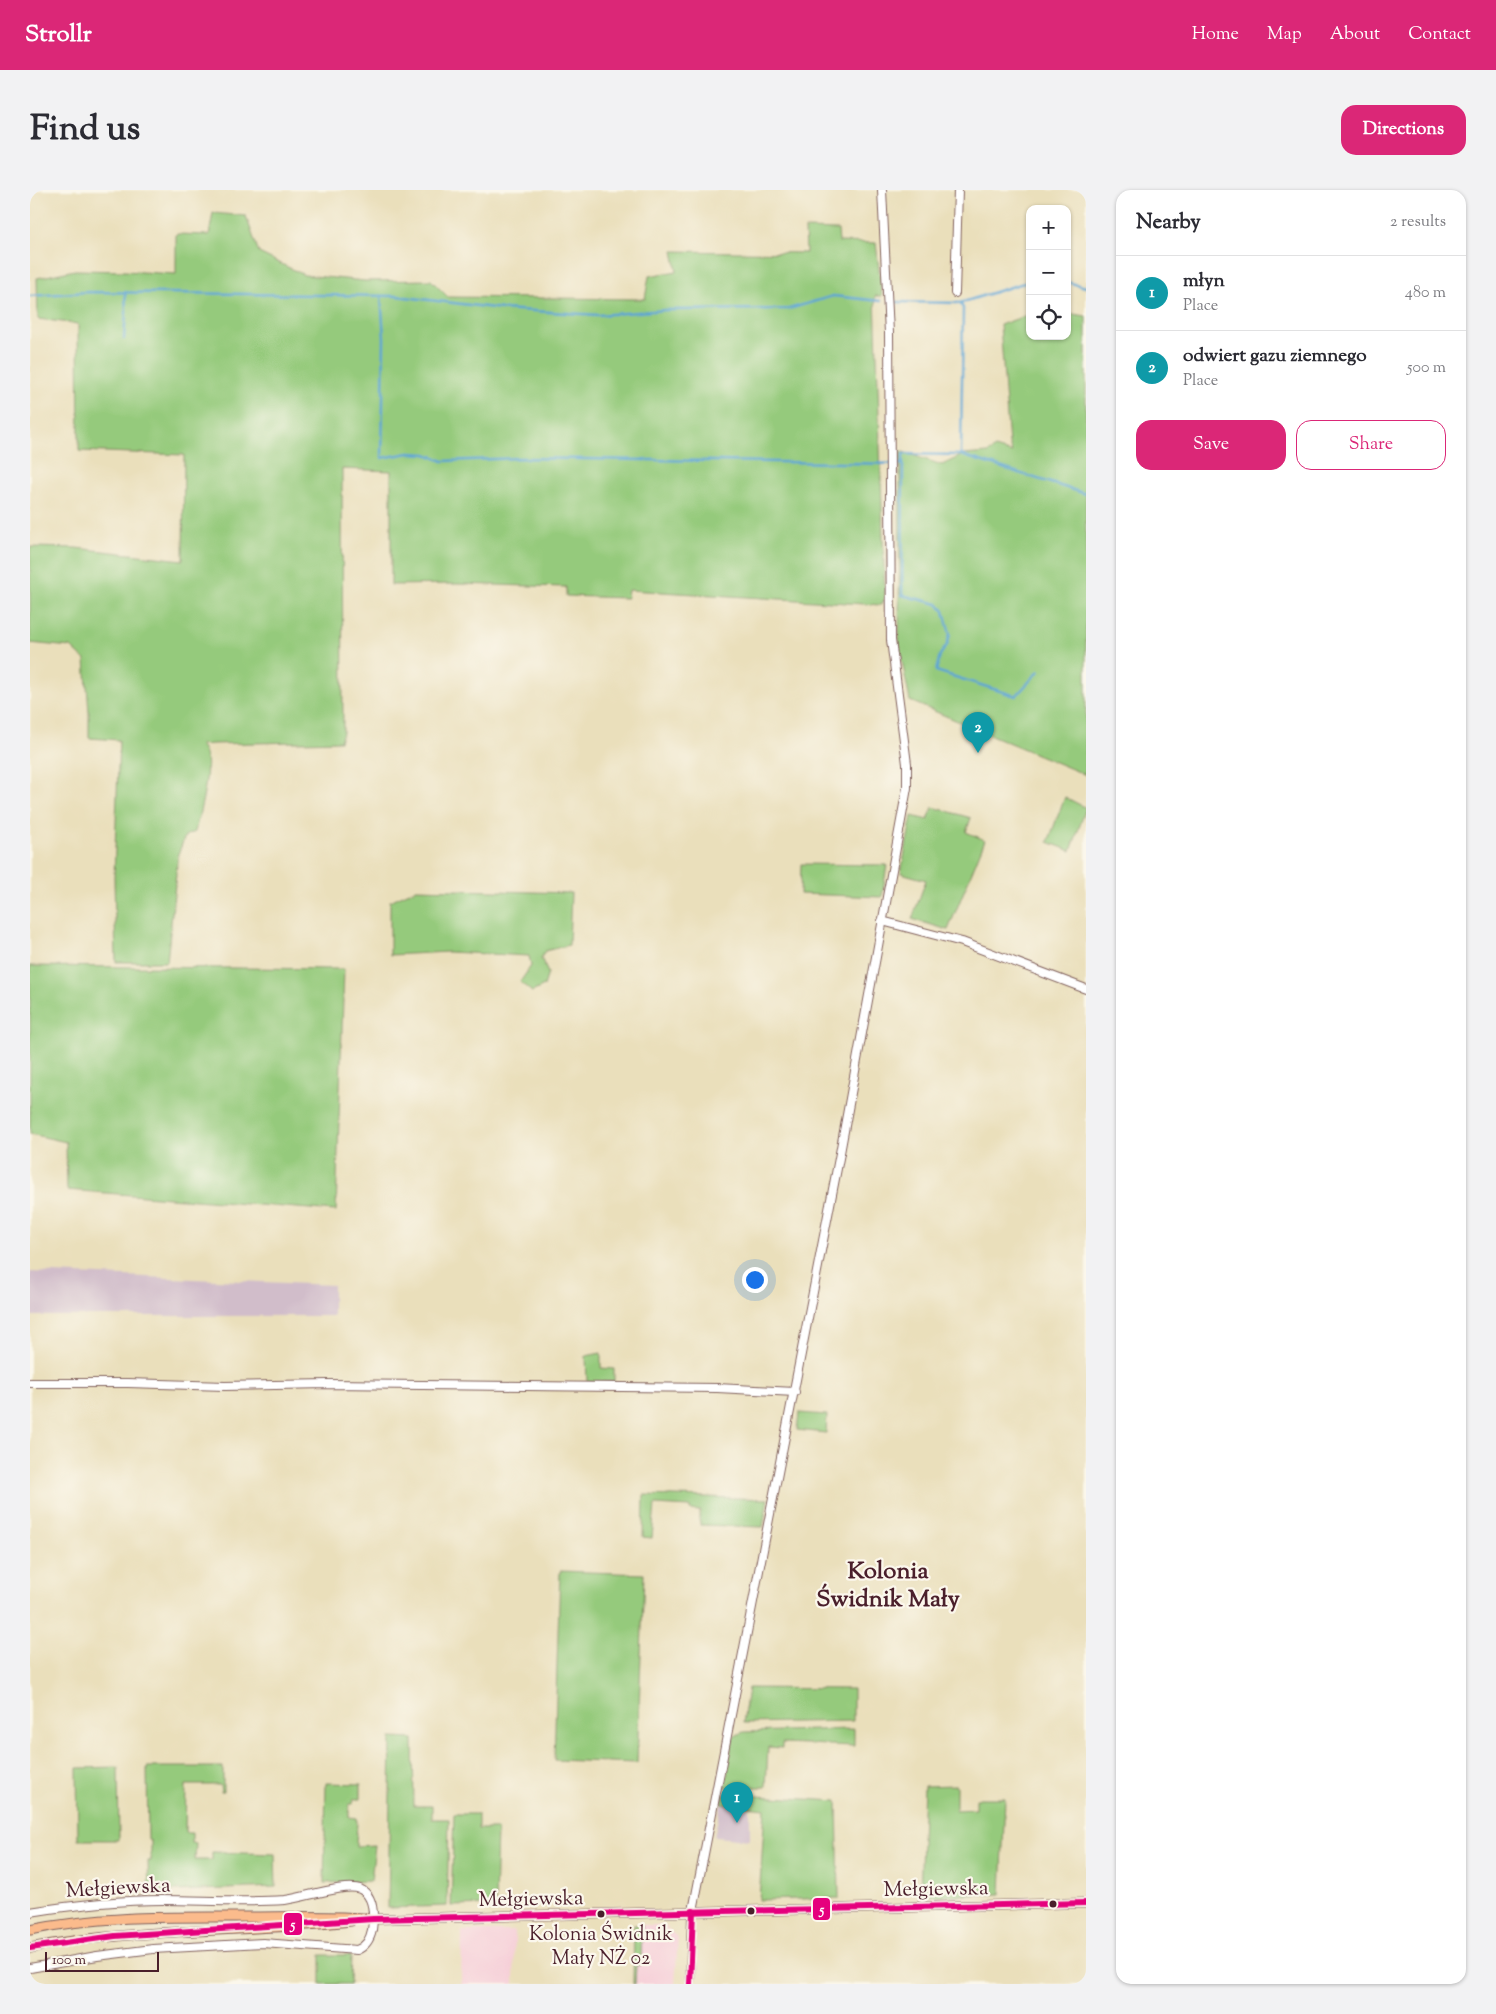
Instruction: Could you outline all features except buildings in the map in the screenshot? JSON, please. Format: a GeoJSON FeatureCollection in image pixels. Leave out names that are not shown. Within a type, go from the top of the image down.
{"type":"FeatureCollection","features":[{"type":"Feature","properties":{"kind":"main road","name":"Mełgiewska"},"geometry":{"type":"LineString","coordinates":[[373,1918],[1086,1903]]}},
{"type":"Feature","properties":{"kind":"main road"},"geometry":{"type":"LineString","coordinates":[[30,1930],[93,1920],[154,1916],[324,1916],[373,1918]]}},
{"type":"Feature","properties":{"kind":"main road"},"geometry":{"type":"LineString","coordinates":[[30,1948],[103,1937],[294,1926],[373,1918]]}},
{"type":"Feature","properties":{"kind":"street"},"geometry":{"type":"LineString","coordinates":[[690,1984],[693,1912],[795,1392],[905,803],[908,776],[891,640],[888,298],[882,228],[882,190]]}},
{"type":"Feature","properties":{"kind":"street"},"geometry":{"type":"LineString","coordinates":[[955,293],[958,190]]}},
{"type":"Feature","properties":{"kind":"street"},"geometry":{"type":"LineString","coordinates":[[882,921],[962,942],[1086,989]]}},
{"type":"Feature","properties":{"kind":"street"},"geometry":{"type":"LineString","coordinates":[[30,1383],[128,1383],[225,1386],[328,1384],[717,1388],[795,1392]]}},
{"type":"Feature","properties":{"kind":"street","name":"Mełgiewska"},"geometry":{"type":"LineString","coordinates":[[30,1912],[111,1902],[285,1900],[353,1887],[364,1891],[368,1896],[373,1918]]}},
{"type":"Feature","properties":{"kind":"street"},"geometry":{"type":"LineString","coordinates":[[30,1968],[89,1956],[153,1949],[263,1942],[357,1950],[368,1942],[372,1931],[373,1918]]}},
{"type":"Feature","properties":{"kind":"shaded area"},"geometry":{"type":"Polygon","coordinates":[[[30,1272],[333,1285],[333,1316],[30,1316],[30,1272]]]}},
{"type":"Feature","properties":{"kind":"shaded area"},"geometry":{"type":"Polygon","coordinates":[[[721,1804],[750,1809],[750,1840],[714,1837],[721,1804]]]}},
{"type":"Feature","properties":{"kind":"shaded area"},"geometry":{"type":"Polygon","coordinates":[[[634,1925],[664,1925],[678,1938],[675,1984],[633,1984],[634,1925]]]}},
{"type":"Feature","properties":{"kind":"shaded area"},"geometry":{"type":"Polygon","coordinates":[[[462,1931],[515,1931],[514,1984],[461,1984],[462,1931]]]}},
{"type":"Feature","properties":{"kind":"green space"},"geometry":{"type":"Polygon","coordinates":[[[213,213],[246,216],[259,253],[304,275],[365,281],[431,280],[448,297],[645,299],[649,276],[677,271],[673,251],[806,253],[805,229],[838,230],[839,242],[876,243],[882,296],[875,296],[885,598],[881,605],[628,590],[627,598],[566,596],[566,587],[457,584],[391,585],[391,471],[342,469],[343,732],[340,741],[200,745],[205,752],[207,774],[195,832],[185,836],[178,855],[167,962],[116,962],[114,877],[119,740],[89,738],[85,660],[71,647],[30,643],[30,547],[76,548],[183,560],[184,455],[79,451],[78,324],[38,319],[37,278],[75,270],[176,274],[176,234],[209,235],[213,213]]]}},
{"type":"Feature","properties":{"kind":"green space"},"geometry":{"type":"Polygon","coordinates":[[[1071,314],[1086,316],[1086,775],[910,701],[899,646],[900,451],[942,465],[963,455],[988,453],[995,448],[1012,453],[1009,444],[1000,325],[1026,315],[1026,340],[1071,340],[1071,314]]]}},
{"type":"Feature","properties":{"kind":"green space"},"geometry":{"type":"Polygon","coordinates":[[[1065,797],[1086,808],[1071,851],[1048,842],[1065,797]]]}},
{"type":"Feature","properties":{"kind":"green space"},"geometry":{"type":"Polygon","coordinates":[[[933,807],[971,818],[966,832],[985,840],[948,930],[912,919],[926,880],[901,873],[912,816],[928,820],[933,807]]]}},
{"type":"Feature","properties":{"kind":"green space"},"geometry":{"type":"Polygon","coordinates":[[[801,864],[887,865],[882,897],[800,894],[801,864]]]}},
{"type":"Feature","properties":{"kind":"green space"},"geometry":{"type":"Polygon","coordinates":[[[416,889],[571,893],[569,945],[545,951],[541,958],[548,973],[544,986],[532,992],[520,982],[531,966],[529,956],[448,952],[390,955],[390,901],[416,889]]]}},
{"type":"Feature","properties":{"kind":"green space"},"geometry":{"type":"Polygon","coordinates":[[[30,966],[344,969],[336,1211],[67,1190],[66,1142],[30,1134],[30,966]]]}},
{"type":"Feature","properties":{"kind":"green space"},"geometry":{"type":"Polygon","coordinates":[[[601,1353],[601,1368],[614,1369],[614,1382],[587,1382],[586,1356],[601,1353]]]}},
{"type":"Feature","properties":{"kind":"green space"},"geometry":{"type":"Polygon","coordinates":[[[799,1413],[827,1415],[826,1433],[797,1430],[799,1413]]]}},
{"type":"Feature","properties":{"kind":"green space"},"geometry":{"type":"Polygon","coordinates":[[[644,1495],[768,1499],[763,1527],[700,1525],[700,1511],[690,1510],[690,1507],[655,1505],[652,1538],[643,1537],[644,1495]]]}},
{"type":"Feature","properties":{"kind":"green space"},"geometry":{"type":"Polygon","coordinates":[[[560,1571],[644,1574],[637,1763],[554,1760],[560,1571]]]}},
{"type":"Feature","properties":{"kind":"green space"},"geometry":{"type":"Polygon","coordinates":[[[748,1688],[853,1689],[853,1721],[743,1723],[748,1688]]]}},
{"type":"Feature","properties":{"kind":"green space"},"geometry":{"type":"Polygon","coordinates":[[[854,1729],[854,1746],[782,1743],[782,1748],[768,1747],[766,1787],[725,1787],[733,1737],[743,1732],[854,1729]]]}},
{"type":"Feature","properties":{"kind":"green space"},"geometry":{"type":"Polygon","coordinates":[[[391,1738],[413,1739],[414,1806],[432,1806],[432,1819],[449,1819],[447,1906],[388,1908],[391,1738]]]}},
{"type":"Feature","properties":{"kind":"green space"},"geometry":{"type":"Polygon","coordinates":[[[118,1767],[119,1840],[78,1840],[77,1768],[118,1767]]]}},
{"type":"Feature","properties":{"kind":"green space"},"geometry":{"type":"Polygon","coordinates":[[[147,1767],[223,1767],[223,1792],[221,1792],[220,1785],[186,1785],[185,1833],[192,1833],[192,1843],[196,1843],[195,1860],[212,1860],[212,1852],[275,1854],[276,1887],[149,1892],[148,1861],[151,1861],[151,1841],[148,1840],[147,1767]]]}},
{"type":"Feature","properties":{"kind":"green space"},"geometry":{"type":"Polygon","coordinates":[[[326,1783],[361,1784],[361,1799],[354,1799],[353,1804],[349,1804],[349,1817],[357,1818],[356,1846],[375,1845],[371,1881],[324,1883],[326,1783]]]}},
{"type":"Feature","properties":{"kind":"green space"},"geometry":{"type":"Polygon","coordinates":[[[956,1785],[956,1810],[976,1809],[976,1798],[1005,1798],[1001,1894],[920,1896],[924,1786],[956,1785]]]}},
{"type":"Feature","properties":{"kind":"green space"},"geometry":{"type":"Polygon","coordinates":[[[724,1794],[837,1801],[839,1898],[759,1900],[765,1809],[721,1804],[724,1794]]]}},
{"type":"Feature","properties":{"kind":"green space"},"geometry":{"type":"Polygon","coordinates":[[[454,1814],[478,1814],[478,1829],[497,1829],[495,1905],[451,1906],[454,1814]]]}},
{"type":"Feature","properties":{"kind":"green space"},"geometry":{"type":"Polygon","coordinates":[[[634,1925],[642,1925],[641,1965],[636,1965],[635,1984],[633,1984],[634,1925]]]}},
{"type":"Feature","properties":{"kind":"green space"},"geometry":{"type":"Polygon","coordinates":[[[321,1955],[351,1955],[350,1984],[321,1984],[321,1955]]]}},
{"type":"Feature","properties":{"kind":"waterway"},"geometry":{"type":"LineString","coordinates":[[961,455],[963,308],[960,303],[1026,282]]}},
{"type":"Feature","properties":{"kind":"waterway"},"geometry":{"type":"LineString","coordinates":[[1071,283],[1086,287]]}},
{"type":"Feature","properties":{"kind":"waterway"},"geometry":{"type":"LineString","coordinates":[[30,296],[87,292],[397,296],[502,309],[598,315],[666,310],[789,309],[833,296],[881,301]]}},
{"type":"Feature","properties":{"kind":"waterway"},"geometry":{"type":"LineString","coordinates":[[124,339],[125,292]]}},
{"type":"Feature","properties":{"kind":"waterway"},"geometry":{"type":"LineString","coordinates":[[381,296],[384,338],[382,458],[409,453],[426,454],[443,461],[520,458],[903,464]]}},
{"type":"Feature","properties":{"kind":"waterway"},"geometry":{"type":"LineString","coordinates":[[894,302],[960,303]]}},
{"type":"Feature","properties":{"kind":"waterway"},"geometry":{"type":"LineString","coordinates":[[1039,671],[1016,696],[936,671],[940,655],[947,645],[950,634],[944,611],[938,604],[902,595],[903,454],[961,455],[1086,494]]}},
{"type":"Feature","properties":{"kind":"transit line","name":"5"},"geometry":{"type":"LineString","coordinates":[[30,1948],[115,1936],[373,1919],[1086,1903]]}},
{"type":"Feature","properties":{"kind":"transit line","name":"5"},"geometry":{"type":"LineString","coordinates":[[690,1984],[693,1911]]}},
{"type":"Feature","properties":{"kind":"place","name":"odwiert gazu ziemnego"},"geometry":{"type":"Point","coordinates":[978,753]}},
{"type":"Feature","properties":{"kind":"place","name":"młyn"},"geometry":{"type":"Point","coordinates":[737,1823]}},
{"type":"Feature","properties":{"kind":"place","name":"Kolonia Świdnik Mały NŻ 02"},"geometry":{"type":"Point","coordinates":[601,1914]}},
{"type":"Feature","properties":{"kind":"district","name":"Kolonia Świdnik Mały"},"geometry":{"type":"Point","coordinates":[888,1584]}}]}
